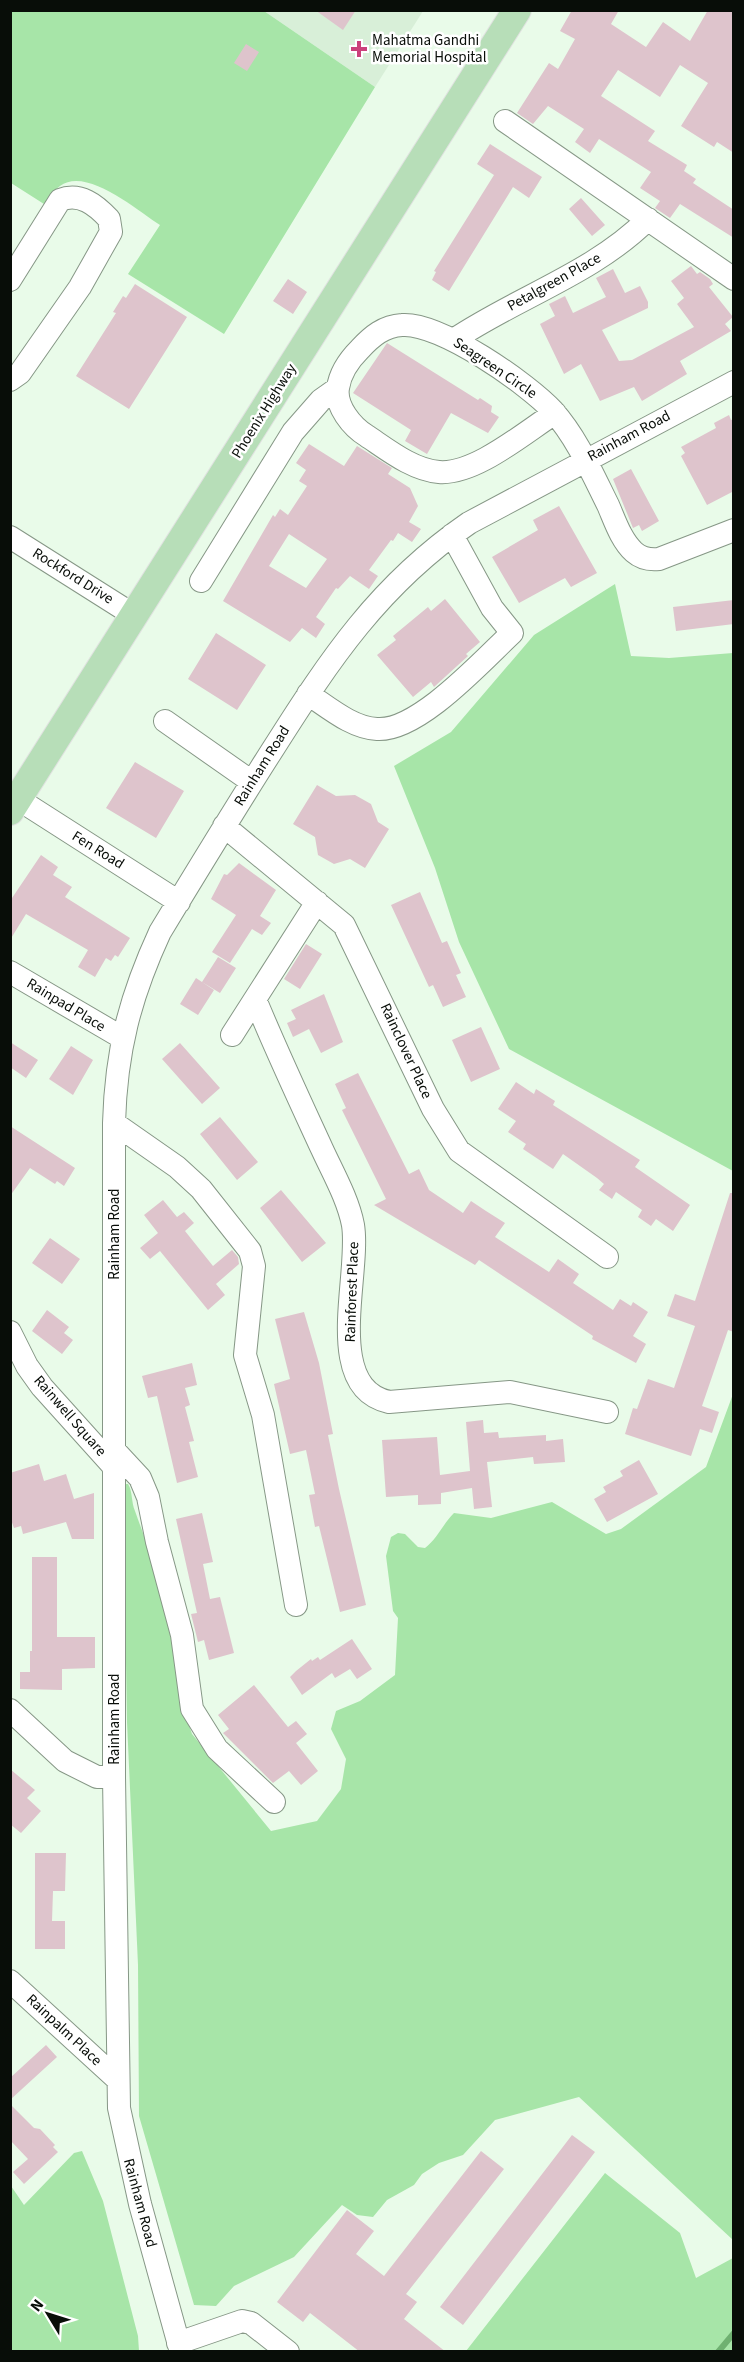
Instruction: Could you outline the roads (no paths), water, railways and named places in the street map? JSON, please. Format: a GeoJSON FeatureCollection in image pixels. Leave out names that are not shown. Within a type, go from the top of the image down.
{"type":"FeatureCollection","features":[{"type":"Feature","properties":{"kind":"main road","name":"Phoenix Highway"},"geometry":{"type":"LineString","coordinates":[[14,805],[517,10]]}},
{"type":"Feature","properties":{"kind":"street"},"geometry":{"type":"LineString","coordinates":[[505,121],[734,279]]}},
{"type":"Feature","properties":{"kind":"street"},"geometry":{"type":"LineString","coordinates":[[10,280],[60,200],[71,196],[81,198],[93,204],[109,219],[111,232],[80,287],[20,373],[10,380]]}},
{"type":"Feature","properties":{"kind":"street","name":"Petalgreen Place"},"geometry":{"type":"LineString","coordinates":[[454,339],[603,255],[629,238],[648,219]]}},
{"type":"Feature","properties":{"kind":"street","name":"Seagreen Circle"},"geometry":{"type":"LineString","coordinates":[[338,388],[352,357],[370,338],[388,327],[404,324],[454,339],[531,391],[555,413],[586,459],[622,535],[636,554],[648,560],[672,555],[734,530]]}},
{"type":"Feature","properties":{"kind":"street","name":"Rainham Road"},"geometry":{"type":"LineString","coordinates":[[180,2347],[124,2141],[118,2080],[114,1778],[114,1123],[122,1037],[142,970],[160,932],[308,694],[368,611],[402,576],[452,535],[586,459],[734,382]]}},
{"type":"Feature","properties":{"kind":"street"},"geometry":{"type":"LineString","coordinates":[[201,581],[293,432],[321,399],[338,388],[339,401],[346,416],[363,434],[406,460],[440,472],[477,464],[555,413]]}},
{"type":"Feature","properties":{"kind":"street"},"geometry":{"type":"LineString","coordinates":[[308,694],[353,722],[378,730],[392,727],[421,716],[512,633],[492,608],[452,535]]}},
{"type":"Feature","properties":{"kind":"street","name":"Rockford Drive"},"geometry":{"type":"LineString","coordinates":[[10,537],[135,616]]}},
{"type":"Feature","properties":{"kind":"street"},"geometry":{"type":"LineString","coordinates":[[165,721],[252,782]]}},
{"type":"Feature","properties":{"kind":"street","name":"Fen Road"},"geometry":{"type":"LineString","coordinates":[[14,805],[179,902]]}},
{"type":"Feature","properties":{"kind":"street","name":"Rainclover Place"},"geometry":{"type":"LineString","coordinates":[[224,826],[344,925],[433,1109],[459,1151],[607,1257]]}},
{"type":"Feature","properties":{"kind":"street"},"geometry":{"type":"LineString","coordinates":[[232,1035],[317,902]]}},
{"type":"Feature","properties":{"kind":"street","name":"Rainpad Place"},"geometry":{"type":"LineString","coordinates":[[10,972],[122,1037]]}},
{"type":"Feature","properties":{"kind":"street","name":"Rainforest Place"},"geometry":{"type":"LineString","coordinates":[[255,999],[353,1224],[355,1249],[348,1338],[351,1363],[363,1389],[375,1399],[389,1402],[510,1392],[607,1412]]}},
{"type":"Feature","properties":{"kind":"street"},"geometry":{"type":"LineString","coordinates":[[114,1123],[177,1167],[201,1189],[250,1251],[254,1266],[245,1355],[263,1415],[296,1605]]}},
{"type":"Feature","properties":{"kind":"street","name":"Rainwell Square"},"geometry":{"type":"LineString","coordinates":[[10,1332],[27,1366],[42,1387],[114,1459],[140,1478],[148,1497],[157,1542],[182,1635],[192,1709],[217,1749],[274,1802]]}},
{"type":"Feature","properties":{"kind":"street"},"geometry":{"type":"LineString","coordinates":[[10,1710],[65,1761],[97,1777],[114,1778]]}},
{"type":"Feature","properties":{"kind":"street","name":"Rainpalm Place"},"geometry":{"type":"LineString","coordinates":[[10,1981],[118,2080]]}},
{"type":"Feature","properties":{"kind":"street"},"geometry":{"type":"LineString","coordinates":[[180,2347],[242,2321],[251,2323],[288,2352]]}},
{"type":"Feature","properties":{"kind":"waterway"},"geometry":{"type":"LineString","coordinates":[[718,2352],[734,2333]]}},
{"type":"Feature","properties":{"kind":"place","name":"Mahatma Gandhi Memorial Hospital"},"geometry":{"type":"Point","coordinates":[359,49]}}]}
